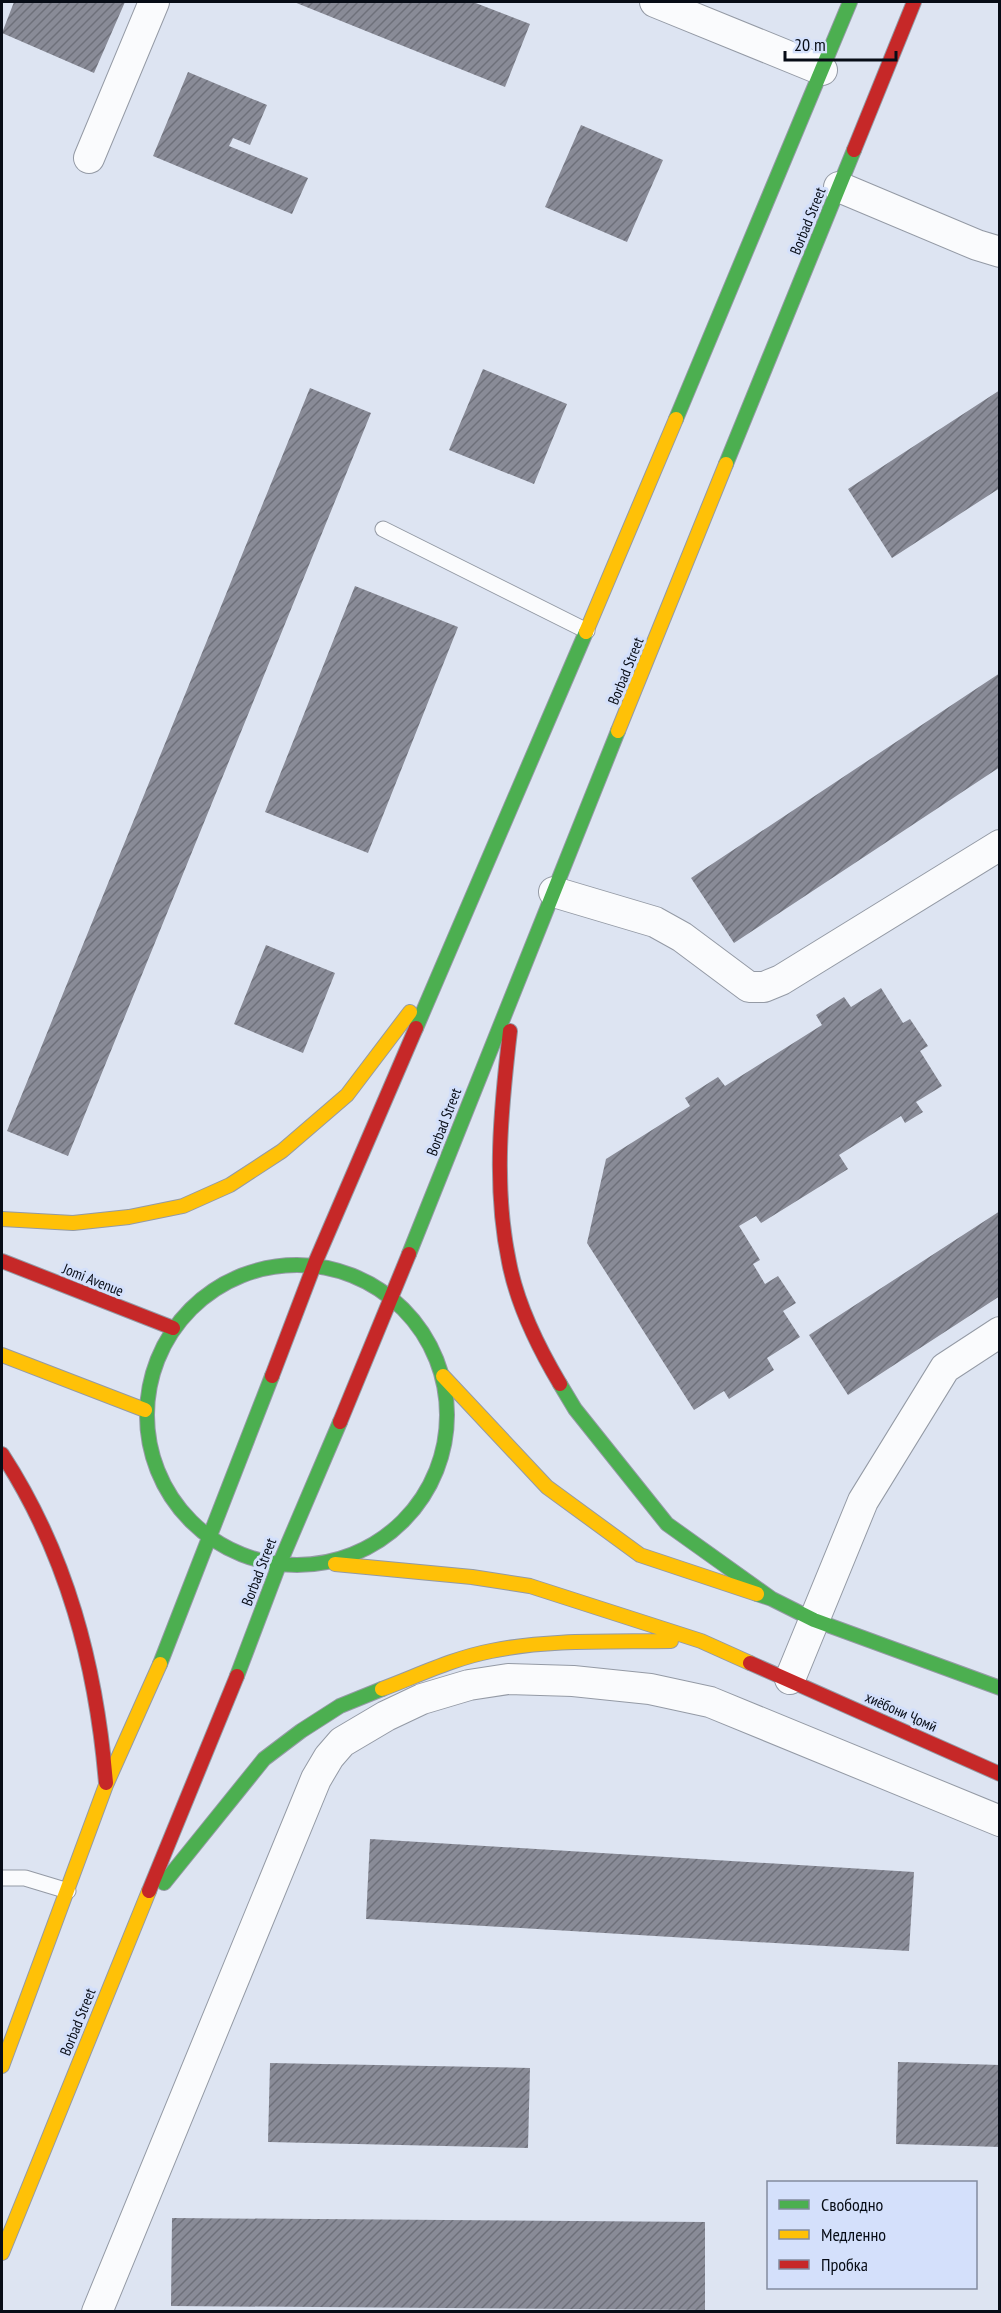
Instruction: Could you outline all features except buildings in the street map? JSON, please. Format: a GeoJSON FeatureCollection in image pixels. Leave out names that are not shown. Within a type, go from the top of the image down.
{"type":"FeatureCollection","features":[{"type":"Feature","properties":{"kind":"main road"},"geometry":{"type":"LineString","coordinates":[[2,2067],[106,1785],[170,1641],[315,1263],[587,631],[850,2]]}},
{"type":"Feature","properties":{"kind":"main road","name":"Borbad Street"},"geometry":{"type":"LineString","coordinates":[[2,2253],[279,1565],[392,1298],[515,985],[555,892],[914,2]]}},
{"type":"Feature","properties":{"kind":"main road"},"geometry":{"type":"LineString","coordinates":[[2,1219],[74,1223],[129,1217],[183,1206],[230,1185],[282,1151],[347,1095],[439,975]]}},
{"type":"Feature","properties":{"kind":"main road"},"geometry":{"type":"LineString","coordinates":[[515,985],[501,1110],[500,1202],[509,1264],[527,1319],[550,1367],[575,1409],[667,1524],[772,1599]]}},
{"type":"Feature","properties":{"kind":"main road","name":"Jomi Avenue"},"geometry":{"type":"LineString","coordinates":[[2,1261],[173,1329]]}},
{"type":"Feature","properties":{"kind":"main road"},"geometry":{"type":"LineString","coordinates":[[315,1263],[362,1279],[392,1298],[424,1333],[443,1377],[448,1424],[438,1470],[412,1513],[375,1544],[328,1563],[279,1565],[243,1556],[210,1539],[174,1504],[152,1459],[145,1410],[154,1367],[173,1329],[203,1297],[240,1275],[283,1265],[315,1263]]}},
{"type":"Feature","properties":{"kind":"main road"},"geometry":{"type":"LineString","coordinates":[[2,1355],[145,1410]]}},
{"type":"Feature","properties":{"kind":"main road"},"geometry":{"type":"LineString","coordinates":[[443,1377],[547,1487],[640,1555],[772,1599],[805,1615],[999,1688]]}},
{"type":"Feature","properties":{"kind":"main road"},"geometry":{"type":"LineString","coordinates":[[2,1454],[47,1534],[75,1610],[100,1721],[106,1785]]}},
{"type":"Feature","properties":{"kind":"main road","name":"хиёбони Ҷомӣ"},"geometry":{"type":"LineString","coordinates":[[328,1563],[472,1577],[530,1586],[700,1641],[790,1679],[999,1774]]}},
{"type":"Feature","properties":{"kind":"main road"},"geometry":{"type":"LineString","coordinates":[[142,1910],[264,1759],[301,1731],[340,1706],[431,1670],[489,1651],[534,1644],[700,1641]]}},
{"type":"Feature","properties":{"kind":"street"},"geometry":{"type":"LineString","coordinates":[[90,159],[154,2]]}},
{"type":"Feature","properties":{"kind":"street"},"geometry":{"type":"LineString","coordinates":[[655,2],[822,70]]}},
{"type":"Feature","properties":{"kind":"street"},"geometry":{"type":"LineString","coordinates":[[839,187],[999,252]]}},
{"type":"Feature","properties":{"kind":"street"},"geometry":{"type":"LineString","coordinates":[[555,892],[655,922],[682,937],[749,987],[764,987],[781,980],[999,845]]}},
{"type":"Feature","properties":{"kind":"street"},"geometry":{"type":"LineString","coordinates":[[790,1679],[805,1615],[863,1501],[945,1368],[999,1332]]}},
{"type":"Feature","properties":{"kind":"street"},"geometry":{"type":"LineString","coordinates":[[489,1651],[491,1682]]}},
{"type":"Feature","properties":{"kind":"street"},"geometry":{"type":"LineString","coordinates":[[97,2312],[304,1807],[329,1757],[342,1742],[386,1716],[422,1699],[469,1685],[508,1679],[573,1681],[650,1689],[710,1702],[999,1820]]}},
{"type":"Feature","properties":{"kind":"street"},"geometry":{"type":"LineString","coordinates":[[301,1731],[329,1757]]}},
{"type":"Feature","properties":{"kind":"lane"},"geometry":{"type":"LineString","coordinates":[[383,529],[587,631]]}},
{"type":"Feature","properties":{"kind":"lane"},"geometry":{"type":"LineString","coordinates":[[2,1878],[25,1878],[68,1891]]}},
{"type":"Feature","properties":{"kind":"traffic: fast"},"geometry":{"type":"LineString","coordinates":[[676,419],[850,2]]}},
{"type":"Feature","properties":{"kind":"traffic: fast"},"geometry":{"type":"LineString","coordinates":[[726,464],[854,150]]}},
{"type":"Feature","properties":{"kind":"traffic: fast"},"geometry":{"type":"LineString","coordinates":[[416,1028],[586,632]]}},
{"type":"Feature","properties":{"kind":"traffic: fast"},"geometry":{"type":"LineString","coordinates":[[409,1254],[618,731]]}},
{"type":"Feature","properties":{"kind":"traffic: fast"},"geometry":{"type":"LineString","coordinates":[[297,1265],[326,1268],[354,1276],[380,1290],[403,1309],[422,1332],[436,1358],[444,1386],[447,1415],[444,1444],[436,1472],[422,1498],[403,1521],[380,1540],[354,1554],[326,1562],[297,1565],[268,1562],[240,1554],[214,1540],[191,1521],[172,1498],[158,1472],[150,1444],[147,1415],[150,1386],[158,1358],[172,1332],[191,1309],[214,1290],[240,1276],[268,1268],[297,1265]]}},
{"type":"Feature","properties":{"kind":"traffic: fast"},"geometry":{"type":"LineString","coordinates":[[160,1664],[272,1376]]}},
{"type":"Feature","properties":{"kind":"traffic: fast"},"geometry":{"type":"LineString","coordinates":[[560,1384],[575,1409],[667,1524],[772,1599]]}},
{"type":"Feature","properties":{"kind":"traffic: fast"},"geometry":{"type":"LineString","coordinates":[[237,1676],[279,1565],[340,1422]]}},
{"type":"Feature","properties":{"kind":"traffic: fast"},"geometry":{"type":"LineString","coordinates":[[757,1594],[814,1620],[1000,1688]]}},
{"type":"Feature","properties":{"kind":"traffic: fast"},"geometry":{"type":"LineString","coordinates":[[164,1883],[264,1759],[301,1731],[340,1706],[382,1689]]}},
{"type":"Feature","properties":{"kind":"traffic: slow"},"geometry":{"type":"LineString","coordinates":[[586,632],[676,419]]}},
{"type":"Feature","properties":{"kind":"traffic: slow"},"geometry":{"type":"LineString","coordinates":[[618,731],[726,464]]}},
{"type":"Feature","properties":{"kind":"traffic: slow"},"geometry":{"type":"LineString","coordinates":[[2,1219],[73,1223],[129,1217],[183,1206],[230,1185],[282,1151],[347,1095],[410,1012]]}},
{"type":"Feature","properties":{"kind":"traffic: slow"},"geometry":{"type":"LineString","coordinates":[[2,1355],[145,1410]]}},
{"type":"Feature","properties":{"kind":"traffic: slow"},"geometry":{"type":"LineString","coordinates":[[443,1376],[547,1487],[640,1555],[757,1594]]}},
{"type":"Feature","properties":{"kind":"traffic: slow"},"geometry":{"type":"LineString","coordinates":[[335,1564],[472,1577],[530,1586],[701,1641],[750,1663]]}},
{"type":"Feature","properties":{"kind":"traffic: slow"},"geometry":{"type":"LineString","coordinates":[[382,1689],[463,1658],[513,1647],[581,1642],[671,1641]]}},
{"type":"Feature","properties":{"kind":"traffic: slow"},"geometry":{"type":"LineString","coordinates":[[2,2066],[106,1785],[160,1664]]}},
{"type":"Feature","properties":{"kind":"traffic: slow"},"geometry":{"type":"LineString","coordinates":[[2,2253],[149,1891]]}},
{"type":"Feature","properties":{"kind":"traffic: jam"},"geometry":{"type":"LineString","coordinates":[[854,150],[914,2]]}},
{"type":"Feature","properties":{"kind":"traffic: jam"},"geometry":{"type":"LineString","coordinates":[[272,1376],[315,1263],[416,1028]]}},
{"type":"Feature","properties":{"kind":"traffic: jam"},"geometry":{"type":"LineString","coordinates":[[510,1031],[500,1147],[504,1233],[517,1294],[536,1340],[560,1384]]}},
{"type":"Feature","properties":{"kind":"traffic: jam"},"geometry":{"type":"LineString","coordinates":[[340,1422],[409,1254]]}},
{"type":"Feature","properties":{"kind":"traffic: jam"},"geometry":{"type":"LineString","coordinates":[[2,1261],[173,1328]]}},
{"type":"Feature","properties":{"kind":"traffic: jam"},"geometry":{"type":"LineString","coordinates":[[2,1454],[25,1492],[44,1531],[75,1612],[95,1696],[106,1783]]}},
{"type":"Feature","properties":{"kind":"traffic: jam"},"geometry":{"type":"LineString","coordinates":[[750,1663],[1000,1774]]}},
{"type":"Feature","properties":{"kind":"traffic: jam"},"geometry":{"type":"LineString","coordinates":[[149,1891],[237,1676]]}}]}
